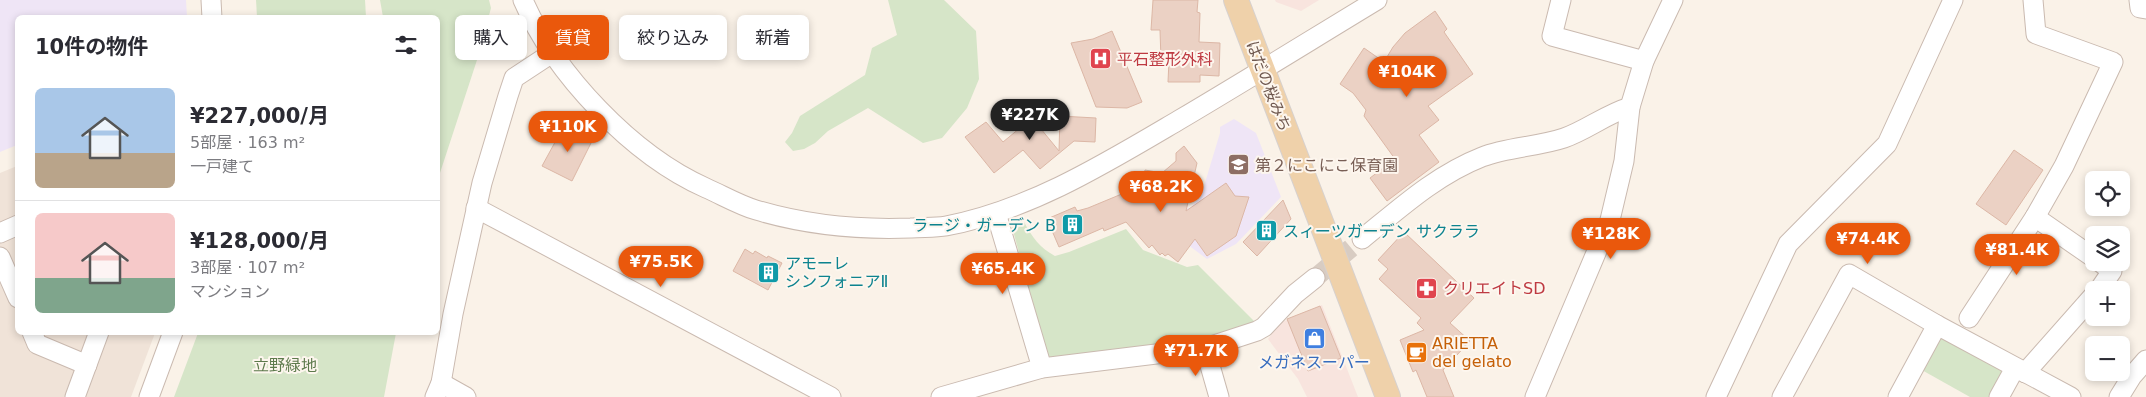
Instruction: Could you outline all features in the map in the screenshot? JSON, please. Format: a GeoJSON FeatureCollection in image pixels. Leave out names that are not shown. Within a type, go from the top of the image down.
{"type":"FeatureCollection","features":[{"type":"Feature","properties":{"kind":"main road","name":"はだの桜みち"},"geometry":{"type":"LineString","coordinates":[[1236,0],[1388,397]]}},
{"type":"Feature","properties":{"kind":"street"},"geometry":{"type":"LineString","coordinates":[[211,0],[212,15]]}},
{"type":"Feature","properties":{"kind":"street"},"geometry":{"type":"LineString","coordinates":[[523,0],[537,26]]}},
{"type":"Feature","properties":{"kind":"street"},"geometry":{"type":"LineString","coordinates":[[558,60],[599,110],[639,147],[683,177],[754,209],[819,224],[880,229],[944,226],[996,213],[1075,179],[1137,145],[1377,0]]}},
{"type":"Feature","properties":{"kind":"street"},"geometry":{"type":"LineString","coordinates":[[1561,0],[1552,36],[1644,61]]}},
{"type":"Feature","properties":{"kind":"street"},"geometry":{"type":"LineString","coordinates":[[1535,397],[1610,220],[1624,161],[1630,108],[1644,61],[1673,0]]}},
{"type":"Feature","properties":{"kind":"street"},"geometry":{"type":"LineString","coordinates":[[1716,397],[1788,244],[1887,144],[1953,0]]}},
{"type":"Feature","properties":{"kind":"street"},"geometry":{"type":"LineString","coordinates":[[1969,318],[2035,217],[2064,166],[2113,62],[2036,34],[2033,0]]}},
{"type":"Feature","properties":{"kind":"street"},"geometry":{"type":"LineString","coordinates":[[2139,0],[2140,8],[2146,9]]}},
{"type":"Feature","properties":{"kind":"street"},"geometry":{"type":"LineString","coordinates":[[466,397],[438,390],[476,208],[514,78],[541,60]]}},
{"type":"Feature","properties":{"kind":"street"},"geometry":{"type":"LineString","coordinates":[[1362,239],[1409,200],[1456,170],[1482,157],[1564,138],[1617,111],[1630,108]]}},
{"type":"Feature","properties":{"kind":"street"},"geometry":{"type":"LineString","coordinates":[[476,208],[831,397]]}},
{"type":"Feature","properties":{"kind":"street"},"geometry":{"type":"LineString","coordinates":[[996,213],[1042,368]]}},
{"type":"Feature","properties":{"kind":"street"},"geometry":{"type":"LineString","coordinates":[[2035,217],[2085,252]]}},
{"type":"Feature","properties":{"kind":"street"},"geometry":{"type":"LineString","coordinates":[[0,233],[15,226]]}},
{"type":"Feature","properties":{"kind":"street"},"geometry":{"type":"LineString","coordinates":[[0,257],[15,291]]}},
{"type":"Feature","properties":{"kind":"street"},"geometry":{"type":"LineString","coordinates":[[1782,397],[1849,274],[1937,325],[2072,397]]}},
{"type":"Feature","properties":{"kind":"street"},"geometry":{"type":"LineString","coordinates":[[941,397],[1042,368],[1205,348],[1264,327],[1295,294],[1314,278]]}},
{"type":"Feature","properties":{"kind":"street"},"geometry":{"type":"LineString","coordinates":[[1999,397],[2020,370],[2085,304]]}},
{"type":"Feature","properties":{"kind":"street"},"geometry":{"type":"LineString","coordinates":[[1898,397],[1937,325]]}},
{"type":"Feature","properties":{"kind":"street"},"geometry":{"type":"LineString","coordinates":[[33,335],[37,344],[87,365]]}},
{"type":"Feature","properties":{"kind":"street"},"geometry":{"type":"LineString","coordinates":[[76,397],[98,335]]}},
{"type":"Feature","properties":{"kind":"street"},"geometry":{"type":"LineString","coordinates":[[149,397],[172,335]]}},
{"type":"Feature","properties":{"kind":"street"},"geometry":{"type":"LineString","coordinates":[[1205,348],[1219,397]]}},
{"type":"Feature","properties":{"kind":"street"},"geometry":{"type":"LineString","coordinates":[[2120,397],[2132,376],[2146,360]]}},
{"type":"Feature","properties":{"kind":"shaded area"},"geometry":{"type":"Polygon","coordinates":[[[0,0],[186,0],[187,15],[15,15],[15,146],[0,152],[0,0]]]}},
{"type":"Feature","properties":{"kind":"shaded area"},"geometry":{"type":"Polygon","coordinates":[[[1275,0],[1319,0],[1301,11],[1275,0]]]}},
{"type":"Feature","properties":{"kind":"shaded area","name":"第２にこにこ保育園"},"geometry":{"type":"Polygon","coordinates":[[[1234,119],[1256,133],[1281,197],[1236,244],[1207,259],[1184,242],[1177,212],[1191,207],[1201,196],[1220,133],[1220,127],[1234,119]]]}},
{"type":"Feature","properties":{"kind":"shaded area"},"geometry":{"type":"Polygon","coordinates":[[[15,167],[15,335],[154,335],[131,397],[0,397],[0,173],[15,167]]]}},
{"type":"Feature","properties":{"kind":"shaded area"},"geometry":{"type":"Polygon","coordinates":[[[1322,305],[1358,397],[1307,397],[1298,379],[1268,339],[1280,323],[1322,305]]]}},
{"type":"Feature","properties":{"kind":"green space"},"geometry":{"type":"Polygon","coordinates":[[[256,0],[365,0],[366,15],[257,15],[256,0]]]}},
{"type":"Feature","properties":{"kind":"green space"},"geometry":{"type":"Polygon","coordinates":[[[380,0],[489,0],[491,8],[489,15],[455,15],[455,60],[477,60],[440,173],[440,15],[383,15],[380,0]]]}},
{"type":"Feature","properties":{"kind":"green space"},"geometry":{"type":"Polygon","coordinates":[[[888,0],[944,0],[976,31],[979,79],[967,108],[942,138],[923,143],[868,108],[828,131],[815,143],[804,149],[793,151],[785,142],[792,133],[800,116],[865,75],[872,48],[897,35],[888,0]]]}},
{"type":"Feature","properties":{"kind":"green space"},"geometry":{"type":"Polygon","coordinates":[[[1024,222],[1037,242],[1055,256],[1126,229],[1143,250],[1187,267],[1198,265],[1257,324],[1204,341],[1053,359],[1047,355],[1012,227],[1024,222]]]}},
{"type":"Feature","properties":{"kind":"green space","name":"立野緑地"},"geometry":{"type":"Polygon","coordinates":[[[197,335],[396,335],[384,397],[174,397],[197,335]]]}},
{"type":"Feature","properties":{"kind":"green space"},"geometry":{"type":"Polygon","coordinates":[[[1945,337],[2000,369],[2003,376],[1991,397],[1970,397],[1920,369],[1937,340],[1945,337]]]}},
{"type":"Feature","properties":{"kind":"building"},"geometry":{"type":"Polygon","coordinates":[[[1153,0],[1198,0],[1197,12],[1200,13],[1199,42],[1220,43],[1219,76],[1200,75],[1200,82],[1168,82],[1169,60],[1161,60],[1160,30],[1151,30],[1153,0]]]}},
{"type":"Feature","properties":{"kind":"building"},"geometry":{"type":"Polygon","coordinates":[[[1435,11],[1447,29],[1444,32],[1473,74],[1428,106],[1439,120],[1419,135],[1439,162],[1387,201],[1370,178],[1395,159],[1364,116],[1366,110],[1353,93],[1340,84],[1364,48],[1384,62],[1393,47],[1405,33],[1435,11]]]}},
{"type":"Feature","properties":{"kind":"building","name":"平石整形外科"},"geometry":{"type":"Polygon","coordinates":[[[1112,31],[1142,102],[1127,108],[1096,107],[1071,43],[1093,39],[1112,31]]]}},
{"type":"Feature","properties":{"kind":"building"},"geometry":{"type":"Polygon","coordinates":[[[1060,116],[1096,118],[1095,142],[1074,141],[1040,169],[1023,150],[994,173],[965,137],[986,122],[1003,142],[1032,118],[1059,151],[1060,116]]]}},
{"type":"Feature","properties":{"kind":"building"},"geometry":{"type":"Polygon","coordinates":[[[565,124],[593,139],[572,181],[542,166],[565,124]]]}},
{"type":"Feature","properties":{"kind":"building"},"geometry":{"type":"Polygon","coordinates":[[[1184,146],[1197,163],[1186,211],[1226,183],[1235,196],[1249,197],[1236,236],[1207,256],[1195,239],[1178,262],[1168,254],[1165,256],[1162,253],[1160,255],[1152,245],[1149,248],[1126,222],[1104,231],[1103,228],[1059,247],[1047,219],[1075,207],[1077,211],[1088,208],[1141,186],[1145,170],[1162,173],[1176,161],[1176,153],[1184,146]]]}},
{"type":"Feature","properties":{"kind":"building"},"geometry":{"type":"Polygon","coordinates":[[[2014,150],[2043,170],[2006,225],[1976,204],[2014,150]]]}},
{"type":"Feature","properties":{"kind":"building","name":"スィーツガーデン サクララ"},"geometry":{"type":"Polygon","coordinates":[[[1283,200],[1291,219],[1257,256],[1243,242],[1283,200]]]}},
{"type":"Feature","properties":{"kind":"building","name":"クリエイトSD"},"geometry":{"type":"Polygon","coordinates":[[[1404,232],[1474,298],[1450,323],[1470,341],[1443,370],[1454,397],[1427,397],[1416,370],[1413,372],[1400,340],[1424,330],[1417,323],[1421,318],[1379,279],[1388,269],[1378,260],[1404,232]]]}},
{"type":"Feature","properties":{"kind":"building"},"geometry":{"type":"Polygon","coordinates":[[[745,249],[753,254],[755,251],[767,258],[768,256],[782,263],[768,290],[733,271],[745,249]]]}},
{"type":"Feature","properties":{"kind":"building","name":"メガネスーパー"},"geometry":{"type":"Polygon","coordinates":[[[1320,306],[1341,358],[1308,371],[1287,319],[1320,306]]]}},
{"type":"Feature","properties":{"kind":"tunnel"},"geometry":{"type":"LineString","coordinates":[[1315,278],[1362,239]]}},
{"type":"Feature","properties":{"kind":"place","name":"平石整形外科"},"geometry":{"type":"Point","coordinates":[1101,59]}},
{"type":"Feature","properties":{"kind":"place","name":"第２にこにこ保育園"},"geometry":{"type":"Point","coordinates":[1239,165]}},
{"type":"Feature","properties":{"kind":"place","name":"ラージ・ガーデン B"},"geometry":{"type":"Point","coordinates":[1072,225]}},
{"type":"Feature","properties":{"kind":"place","name":"スィーツガーデン サクララ"},"geometry":{"type":"Point","coordinates":[1267,231]}},
{"type":"Feature","properties":{"kind":"place","name":"アモーレ シンフォニアⅡ"},"geometry":{"type":"Point","coordinates":[769,272]}},
{"type":"Feature","properties":{"kind":"place","name":"クリエイトSD"},"geometry":{"type":"Point","coordinates":[1427,288]}},
{"type":"Feature","properties":{"kind":"place","name":"メガネスーパー"},"geometry":{"type":"Point","coordinates":[1314,338]}},
{"type":"Feature","properties":{"kind":"place","name":"ARIETTA del gelato"},"geometry":{"type":"Point","coordinates":[1416,352]}}]}
